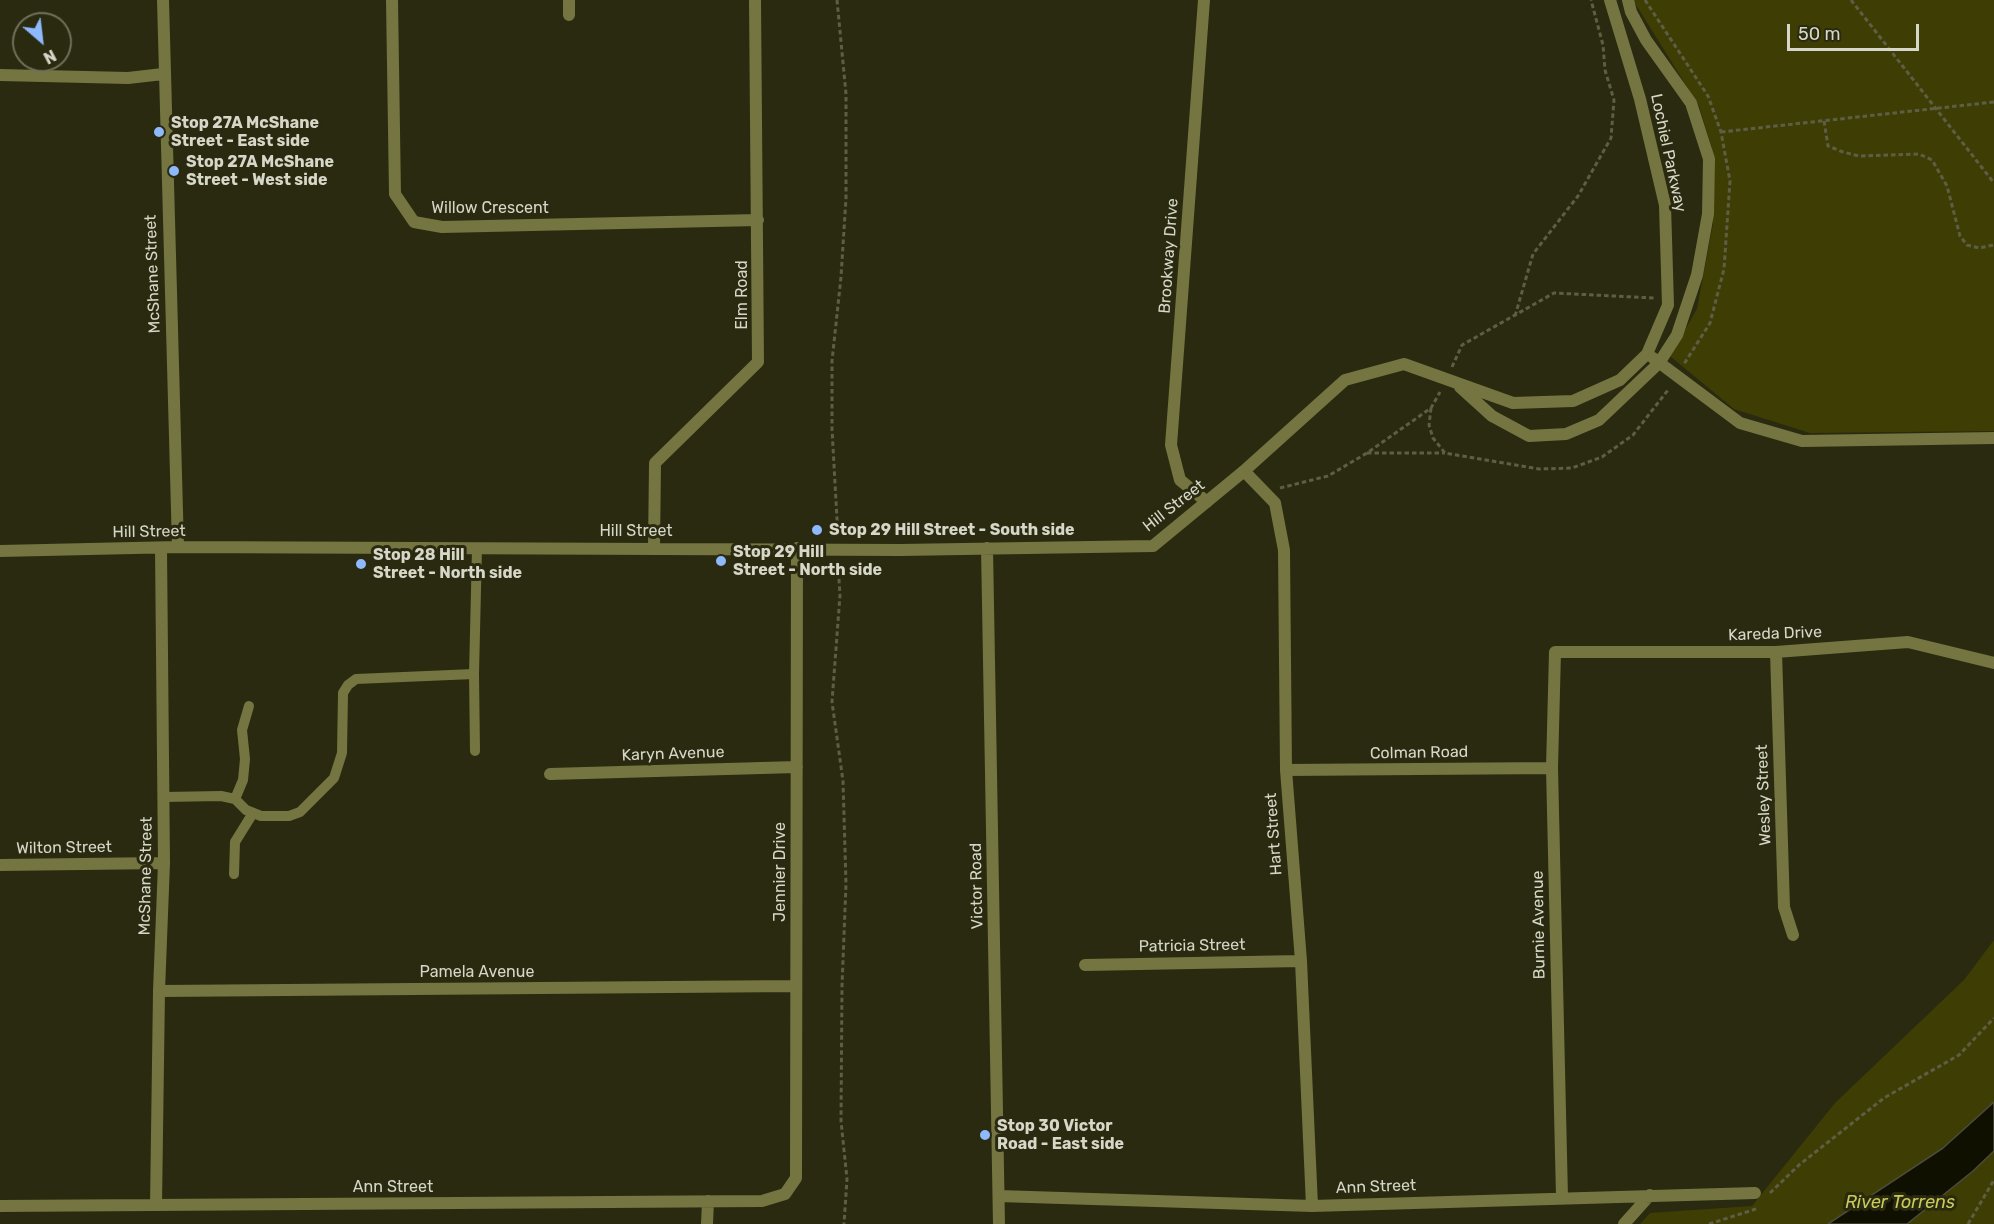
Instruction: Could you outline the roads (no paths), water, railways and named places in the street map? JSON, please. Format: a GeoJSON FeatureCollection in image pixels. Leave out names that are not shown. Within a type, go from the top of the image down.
{"type":"FeatureCollection","features":[{"type":"Feature","properties":{"kind":"street","name":"McShane Street"},"geometry":{"type":"LineString","coordinates":[[163,0],[163,74],[178,547]]}},
{"type":"Feature","properties":{"kind":"street","name":"Willow Crescent"},"geometry":{"type":"LineString","coordinates":[[392,0],[395,194],[414,222],[442,227],[758,220]]}},
{"type":"Feature","properties":{"kind":"street"},"geometry":{"type":"LineString","coordinates":[[569,0],[569,15]]}},
{"type":"Feature","properties":{"kind":"street","name":"Elm Road"},"geometry":{"type":"LineString","coordinates":[[654,548],[655,463],[758,362],[755,0]]}},
{"type":"Feature","properties":{"kind":"street","name":"Brookway Drive"},"geometry":{"type":"LineString","coordinates":[[1204,0],[1171,445],[1180,480],[1207,502]]}},
{"type":"Feature","properties":{"kind":"street","name":"Lochiel Parkway"},"geometry":{"type":"LineString","coordinates":[[1244,471],[1345,380],[1404,364],[1449,384],[1513,404],[1573,401],[1620,380],[1647,354],[1668,304],[1665,205],[1640,99],[1610,0]]}},
{"type":"Feature","properties":{"kind":"street","name":"Lochiel Parkway"},"geometry":{"type":"LineString","coordinates":[[1449,384],[1492,416],[1529,436],[1566,434],[1599,420],[1659,363],[1677,334],[1697,275],[1708,214],[1709,159],[1691,103],[1646,40],[1631,12],[1628,0]]}},
{"type":"Feature","properties":{"kind":"street"},"geometry":{"type":"LineString","coordinates":[[0,75],[128,78],[163,74]]}},
{"type":"Feature","properties":{"kind":"street"},"geometry":{"type":"LineString","coordinates":[[1647,354],[1740,423],[1802,441],[1994,438]]}},
{"type":"Feature","properties":{"kind":"street","name":"Hill Street"},"geometry":{"type":"LineString","coordinates":[[0,551],[178,547],[900,550],[1154,546],[1244,471]]}},
{"type":"Feature","properties":{"kind":"street","name":"Hart Street"},"geometry":{"type":"LineString","coordinates":[[1244,471],[1275,503],[1284,550],[1286,770],[1300,961],[1312,1206]]}},
{"type":"Feature","properties":{"kind":"street","name":"McShane Street"},"geometry":{"type":"LineString","coordinates":[[156,1205],[159,991],[164,863],[161,548]]}},
{"type":"Feature","properties":{"kind":"street","name":"Jennier Drive"},"geometry":{"type":"LineString","coordinates":[[785,1194],[796,1178],[797,548]]}},
{"type":"Feature","properties":{"kind":"street","name":"Victor Road"},"geometry":{"type":"LineString","coordinates":[[987,548],[999,1224]]}},
{"type":"Feature","properties":{"kind":"street","name":"Kareda Drive"},"geometry":{"type":"LineString","coordinates":[[1555,652],[1776,652],[1908,642],[1994,663]]}},
{"type":"Feature","properties":{"kind":"street","name":"Burnie Avenue"},"geometry":{"type":"LineString","coordinates":[[1555,652],[1552,768],[1562,1197]]}},
{"type":"Feature","properties":{"kind":"street","name":"Wesley Street"},"geometry":{"type":"LineString","coordinates":[[1776,652],[1784,907],[1793,935]]}},
{"type":"Feature","properties":{"kind":"street","name":"Karyn Avenue"},"geometry":{"type":"LineString","coordinates":[[550,774],[797,767]]}},
{"type":"Feature","properties":{"kind":"street","name":"Colman Road"},"geometry":{"type":"LineString","coordinates":[[1286,770],[1552,768]]}},
{"type":"Feature","properties":{"kind":"street","name":"Wilton Street"},"geometry":{"type":"LineString","coordinates":[[0,865],[164,863]]}},
{"type":"Feature","properties":{"kind":"street","name":"Patricia Street"},"geometry":{"type":"LineString","coordinates":[[1085,965],[1300,961]]}},
{"type":"Feature","properties":{"kind":"street","name":"Pamela Avenue"},"geometry":{"type":"LineString","coordinates":[[159,991],[796,986]]}},
{"type":"Feature","properties":{"kind":"street","name":"Ann Street"},"geometry":{"type":"LineString","coordinates":[[0,1206],[762,1201],[785,1194]]}},
{"type":"Feature","properties":{"kind":"street"},"geometry":{"type":"LineString","coordinates":[[1624,1224],[1650,1195]]}},
{"type":"Feature","properties":{"kind":"street","name":"Ann Street"},"geometry":{"type":"LineString","coordinates":[[999,1196],[1312,1206],[1650,1195],[1761,1198]]}},
{"type":"Feature","properties":{"kind":"street"},"geometry":{"type":"LineString","coordinates":[[707,1224],[708,1201]]}},
{"type":"Feature","properties":{"kind":"lane"},"geometry":{"type":"LineString","coordinates":[[475,751],[477,548]]}},
{"type":"Feature","properties":{"kind":"lane"},"geometry":{"type":"LineString","coordinates":[[164,797],[221,796],[235,799],[253,813],[261,816],[280,816],[300,812],[334,778],[342,753],[343,693],[356,678],[474,674]]}},
{"type":"Feature","properties":{"kind":"lane"},"geometry":{"type":"LineString","coordinates":[[235,799],[243,780],[245,759],[242,730],[249,706]]}},
{"type":"Feature","properties":{"kind":"lane"},"geometry":{"type":"LineString","coordinates":[[234,874],[235,842],[253,813]]}},
{"type":"Feature","properties":{"kind":"water","name":"River Torrens"},"geometry":{"type":"Polygon","coordinates":[[[1994,1102],[1994,1151],[1973,1171],[1907,1224],[1828,1224],[1943,1148],[1994,1102]]]}},
{"type":"Feature","properties":{"kind":"place","name":"Stop 27A McShane Street - East side"},"geometry":{"type":"Point","coordinates":[159,132]}},
{"type":"Feature","properties":{"kind":"place","name":"Stop 27A McShane Street - West side"},"geometry":{"type":"Point","coordinates":[174,171]}},
{"type":"Feature","properties":{"kind":"place","name":"Stop 29 Hill Street - South side"},"geometry":{"type":"Point","coordinates":[817,530]}},
{"type":"Feature","properties":{"kind":"place","name":"Stop 29 Hill Street - North side"},"geometry":{"type":"Point","coordinates":[721,561]}},
{"type":"Feature","properties":{"kind":"place","name":"Stop 28 Hill Street - North side"},"geometry":{"type":"Point","coordinates":[361,564]}},
{"type":"Feature","properties":{"kind":"place","name":"Stop 30 Victor Road - East side"},"geometry":{"type":"Point","coordinates":[985,1135]}}]}
